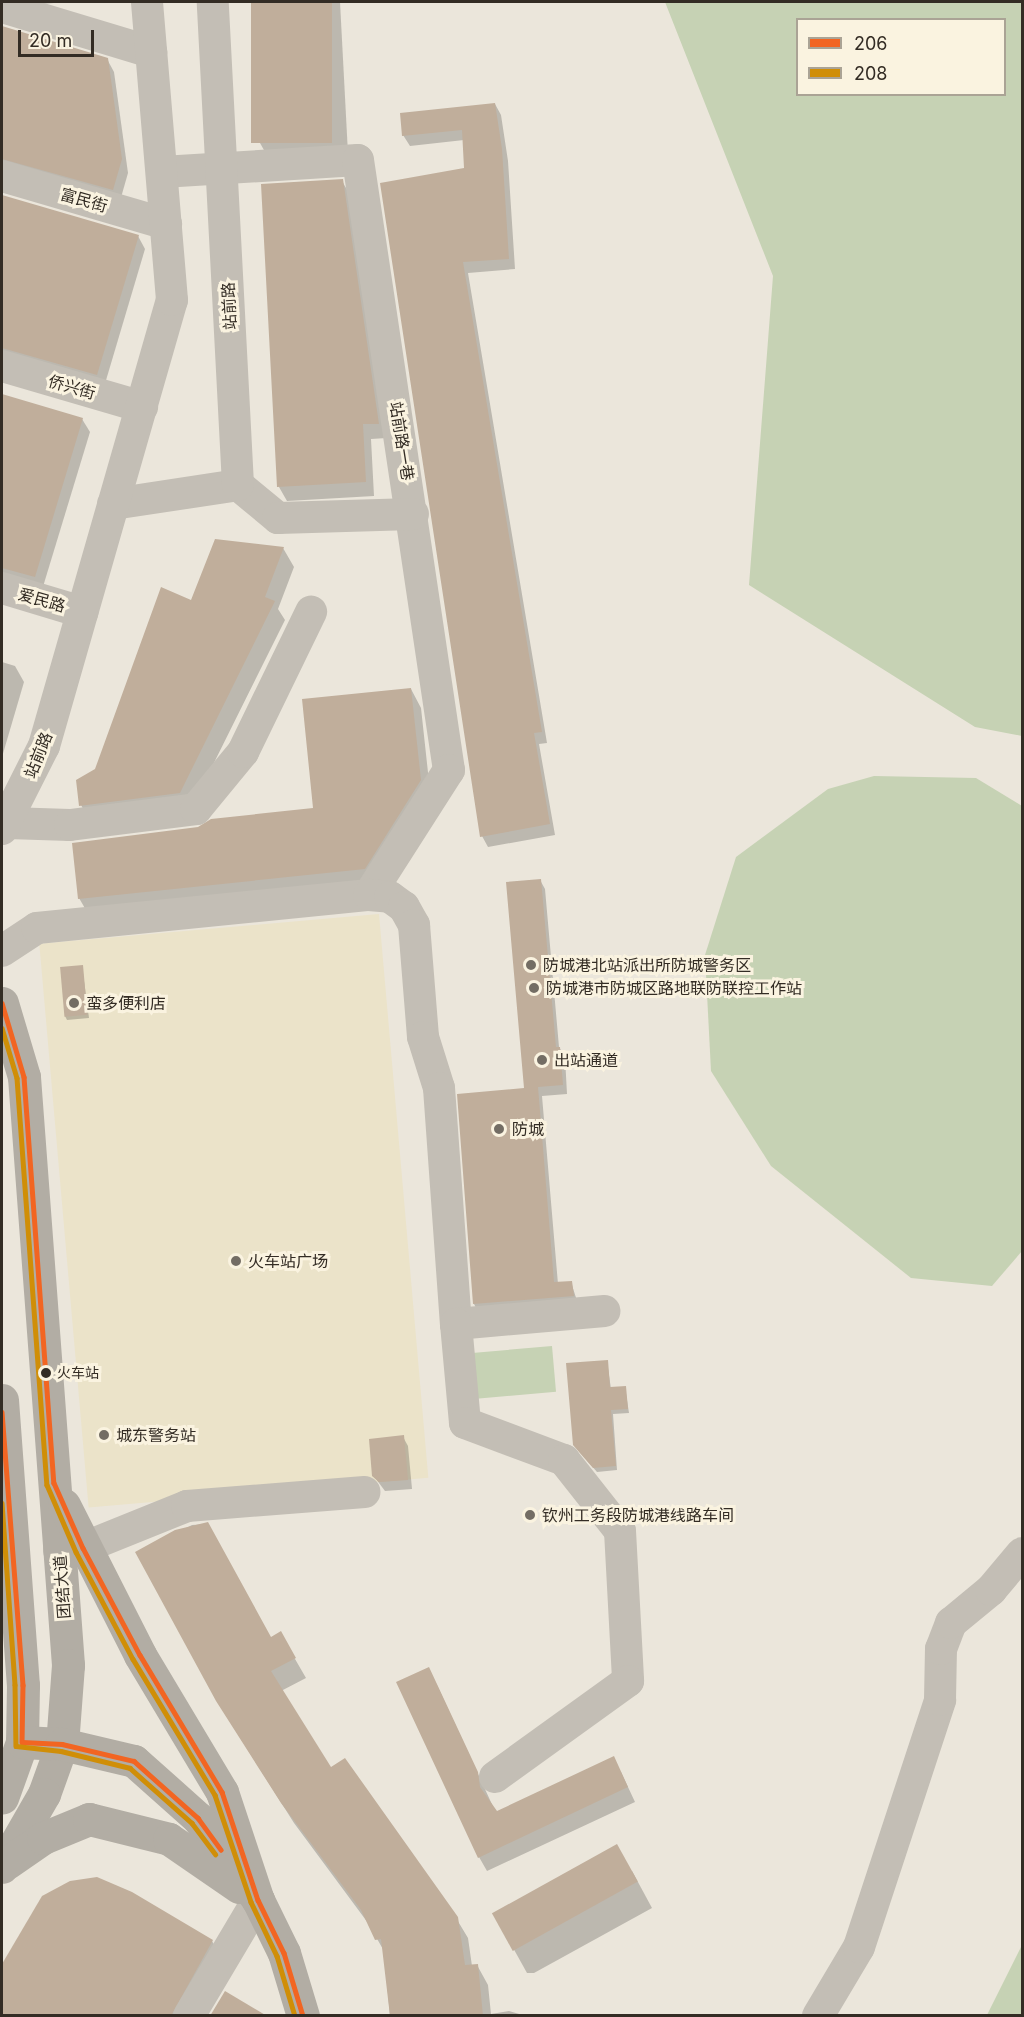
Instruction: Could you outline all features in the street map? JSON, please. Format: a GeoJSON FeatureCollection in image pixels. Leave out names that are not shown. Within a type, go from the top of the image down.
{"type":"FeatureCollection","features":[{"type":"Feature","properties":{"kind":"main road"},"geometry":{"type":"LineString","coordinates":[[2,1003],[24,1077],[54,1483],[71,1549],[140,1655],[222,1792],[258,1900],[284,1953],[303,2016]]}},
{"type":"Feature","properties":{"kind":"main road"},"geometry":{"type":"LineString","coordinates":[[2,1400],[23,1684],[2,1798]]}},
{"type":"Feature","properties":{"kind":"main road","name":"团结大道"},"geometry":{"type":"LineString","coordinates":[[2,1866],[44,1794],[62,1744],[68,1665],[71,1549]]}},
{"type":"Feature","properties":{"kind":"main road"},"geometry":{"type":"LineString","coordinates":[[12,1743],[62,1744],[134,1761],[198,1818],[258,1900]]}},
{"type":"Feature","properties":{"kind":"main road"},"geometry":{"type":"LineString","coordinates":[[2,1866],[43,1838],[89,1819],[169,1839],[258,1900]]}},
{"type":"Feature","properties":{"kind":"street","name":"站前路"},"geometry":{"type":"LineString","coordinates":[[5,826],[44,746],[172,300],[147,2]]}},
{"type":"Feature","properties":{"kind":"street","name":"站前路"},"geometry":{"type":"LineString","coordinates":[[213,2],[238,485]]}},
{"type":"Feature","properties":{"kind":"street"},"geometry":{"type":"LineString","coordinates":[[9,6],[151,52]]}},
{"type":"Feature","properties":{"kind":"street","name":"站前路一巷"},"geometry":{"type":"LineString","coordinates":[[162,172],[358,160],[413,514],[449,770],[369,895]]}},
{"type":"Feature","properties":{"kind":"street","name":"富民街"},"geometry":{"type":"LineString","coordinates":[[2,176],[166,224]]}},
{"type":"Feature","properties":{"kind":"street","name":"侨兴街"},"geometry":{"type":"LineString","coordinates":[[2,366],[142,407]]}},
{"type":"Feature","properties":{"kind":"street"},"geometry":{"type":"LineString","coordinates":[[114,504],[238,485],[278,518],[413,514]]}},
{"type":"Feature","properties":{"kind":"street","name":"爱民路"},"geometry":{"type":"LineString","coordinates":[[2,588],[82,612]]}},
{"type":"Feature","properties":{"kind":"street"},"geometry":{"type":"LineString","coordinates":[[5,826],[70,825],[196,809],[243,752],[310,612]]}},
{"type":"Feature","properties":{"kind":"street"},"geometry":{"type":"LineString","coordinates":[[2,951],[37,928],[369,895],[390,897],[404,908],[414,925],[423,1037],[439,1088],[465,1423],[564,1460],[620,1531],[628,1681],[495,1777]]}},
{"type":"Feature","properties":{"kind":"street"},"geometry":{"type":"LineString","coordinates":[[456,1324],[604,1311]]}},
{"type":"Feature","properties":{"kind":"street"},"geometry":{"type":"LineString","coordinates":[[71,1549],[187,1506],[364,1492]]}},
{"type":"Feature","properties":{"kind":"street"},"geometry":{"type":"LineString","coordinates":[[818,2016],[859,1947],[940,1700],[941,1649],[951,1623],[991,1590],[1023,1553]]}},
{"type":"Feature","properties":{"kind":"street"},"geometry":{"type":"LineString","coordinates":[[189,2016],[258,1900]]}},
{"type":"Feature","properties":{"kind":"green space"},"geometry":{"type":"Polygon","coordinates":[[[665,2],[1022,2],[1022,736],[975,727],[749,585],[773,276],[665,2]]]}},
{"type":"Feature","properties":{"kind":"green space"},"geometry":{"type":"Polygon","coordinates":[[[874,776],[976,778],[1022,806],[1022,1251],[992,1286],[911,1278],[771,1166],[711,1071],[705,955],[736,857],[828,789],[874,776]]]}},
{"type":"Feature","properties":{"kind":"green space"},"geometry":{"type":"Polygon","coordinates":[[[552,1346],[556,1392],[476,1399],[472,1353],[552,1346]]]}},
{"type":"Feature","properties":{"kind":"green space"},"geometry":{"type":"Polygon","coordinates":[[[1022,1945],[1022,2015],[987,2015],[1022,1945]]]}},
{"type":"Feature","properties":{"kind":"shaded area","name":"火车站广场"},"geometry":{"type":"Polygon","coordinates":[[[379,914],[428,1478],[89,1508],[39,944],[379,914]]]}},
{"type":"Feature","properties":{"kind":"building"},"geometry":{"type":"Polygon","coordinates":[[[251,2],[332,2],[332,143],[251,143],[251,2]]]}},
{"type":"Feature","properties":{"kind":"building"},"geometry":{"type":"Polygon","coordinates":[[[2,26],[108,58],[122,159],[113,190],[2,159],[2,26]]]}},
{"type":"Feature","properties":{"kind":"building"},"geometry":{"type":"Polygon","coordinates":[[[495,103],[502,149],[509,259],[463,262],[542,732],[534,733],[550,824],[480,837],[380,183],[464,168],[462,130],[402,136],[400,113],[495,103]]]}},
{"type":"Feature","properties":{"kind":"building"},"geometry":{"type":"Polygon","coordinates":[[[343,179],[379,424],[363,424],[366,482],[277,487],[261,184],[343,179]]]}},
{"type":"Feature","properties":{"kind":"building"},"geometry":{"type":"Polygon","coordinates":[[[2,195],[139,235],[97,375],[2,348],[2,195]]]}},
{"type":"Feature","properties":{"kind":"building"},"geometry":{"type":"Polygon","coordinates":[[[2,394],[83,418],[35,577],[2,568],[2,394]]]}},
{"type":"Feature","properties":{"kind":"building"},"geometry":{"type":"Polygon","coordinates":[[[215,539],[284,547],[265,597],[275,601],[180,793],[79,806],[76,780],[95,769],[161,587],[191,600],[215,539]]]}},
{"type":"Feature","properties":{"kind":"building"},"geometry":{"type":"Polygon","coordinates":[[[411,688],[421,780],[365,869],[78,899],[72,843],[198,827],[211,819],[313,808],[302,699],[411,688]]]}},
{"type":"Feature","properties":{"kind":"building"},"geometry":{"type":"Polygon","coordinates":[[[541,879],[556,1047],[560,1047],[563,1085],[538,1087],[554,1282],[572,1281],[574,1296],[473,1304],[457,1094],[524,1088],[506,882],[541,879]]]}},
{"type":"Feature","properties":{"kind":"building"},"geometry":{"type":"Polygon","coordinates":[[[83,965],[87,1015],[64,1017],[60,967],[83,965]]]}},
{"type":"Feature","properties":{"kind":"building"},"geometry":{"type":"Polygon","coordinates":[[[608,1360],[610,1387],[626,1386],[628,1409],[611,1410],[616,1466],[593,1468],[573,1445],[566,1363],[608,1360]]]}},
{"type":"Feature","properties":{"kind":"building"},"geometry":{"type":"Polygon","coordinates":[[[404,1435],[408,1480],[379,1482],[372,1476],[369,1439],[404,1435]]]}},
{"type":"Feature","properties":{"kind":"building"},"geometry":{"type":"Polygon","coordinates":[[[208,1522],[271,1637],[281,1631],[296,1658],[271,1671],[331,1767],[345,1758],[458,1917],[465,1965],[478,1964],[483,2016],[390,2016],[381,1939],[375,1940],[361,1910],[281,1803],[216,1701],[135,1552],[175,1530],[208,1522]]]}},
{"type":"Feature","properties":{"kind":"building"},"geometry":{"type":"Polygon","coordinates":[[[429,1667],[478,1772],[480,1787],[497,1811],[614,1756],[628,1787],[478,1858],[396,1682],[429,1667]]]}},
{"type":"Feature","properties":{"kind":"building"},"geometry":{"type":"Polygon","coordinates":[[[617,1844],[638,1882],[513,1951],[492,1913],[617,1844]]]}},
{"type":"Feature","properties":{"kind":"building"},"geometry":{"type":"Polygon","coordinates":[[[97,1877],[132,1892],[213,1940],[171,2016],[2,2016],[2,1964],[42,1896],[70,1881],[97,1877]]]}},
{"type":"Feature","properties":{"kind":"building"},"geometry":{"type":"Polygon","coordinates":[[[225,1991],[267,2016],[210,2016],[225,1991]]]}},
{"type":"Feature","properties":{"kind":"transit line","name":"206"},"geometry":{"type":"LineString","coordinates":[[2,1003],[24,1077],[54,1483],[83,1548],[140,1655],[222,1792],[258,1900],[284,1953],[303,2016]]}},
{"type":"Feature","properties":{"kind":"transit line","name":"208"},"geometry":{"type":"LineString","coordinates":[[2,1028],[17,1078],[47,1485],[76,1552],[133,1659],[215,1795],[251,1902],[277,1956],[295,2016]]}},
{"type":"Feature","properties":{"kind":"transit line","name":"206"},"geometry":{"type":"LineString","coordinates":[[2,1412],[23,1685],[22,1742],[62,1744],[134,1761],[198,1818],[221,1850]]}},
{"type":"Feature","properties":{"kind":"transit line","name":"208"},"geometry":{"type":"LineString","coordinates":[[2,1503],[15,1685],[16,1746],[61,1751],[130,1768],[192,1823],[215,1854]]}},
{"type":"Feature","properties":{"kind":"place","name":"防城港北站派出所防城警务区"},"geometry":{"type":"Point","coordinates":[531,965]}},
{"type":"Feature","properties":{"kind":"place","name":"防城港市防城区路地联防联控工作站"},"geometry":{"type":"Point","coordinates":[534,988]}},
{"type":"Feature","properties":{"kind":"place","name":"蛮多便利店"},"geometry":{"type":"Point","coordinates":[74,1003]}},
{"type":"Feature","properties":{"kind":"place","name":"出站通道"},"geometry":{"type":"Point","coordinates":[542,1060]}},
{"type":"Feature","properties":{"kind":"place","name":"防城"},"geometry":{"type":"Point","coordinates":[499,1129]}},
{"type":"Feature","properties":{"kind":"place","name":"火车站广场"},"geometry":{"type":"Point","coordinates":[236,1261]}},
{"type":"Feature","properties":{"kind":"place","name":"火车站"},"geometry":{"type":"Point","coordinates":[46,1373]}},
{"type":"Feature","properties":{"kind":"place","name":"城东警务站"},"geometry":{"type":"Point","coordinates":[104,1435]}},
{"type":"Feature","properties":{"kind":"place","name":"钦州工务段防城港线路车间"},"geometry":{"type":"Point","coordinates":[530,1515]}}]}
